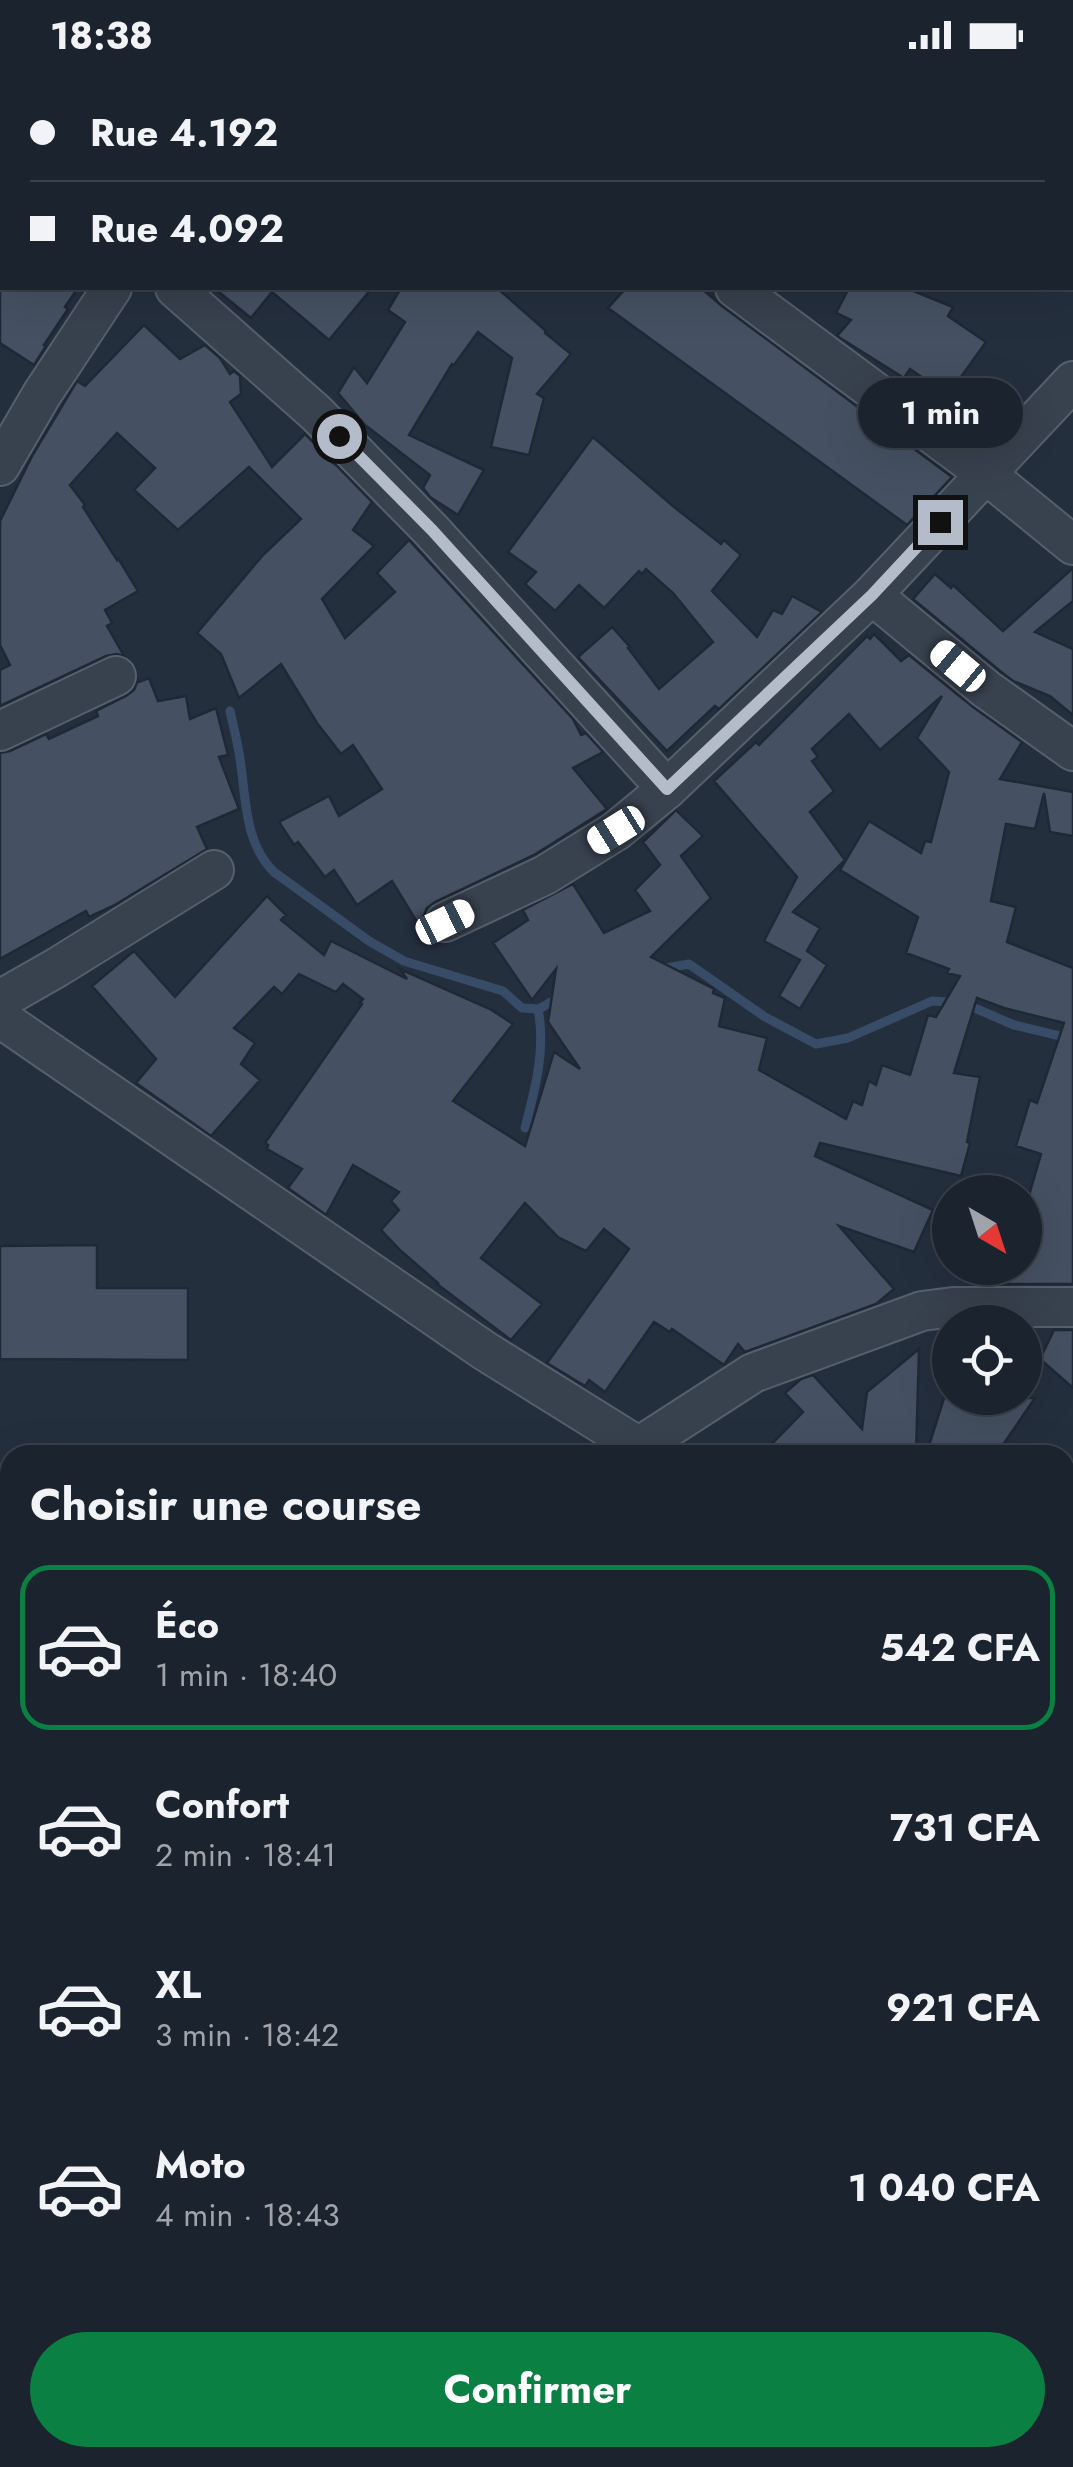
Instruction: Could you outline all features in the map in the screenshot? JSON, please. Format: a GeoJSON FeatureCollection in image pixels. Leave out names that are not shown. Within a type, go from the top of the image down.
{"type":"FeatureCollection","features":[{"type":"Feature","properties":{"kind":"street"},"geometry":{"type":"LineString","coordinates":[[0,466],[111,290]]}},
{"type":"Feature","properties":{"kind":"street"},"geometry":{"type":"LineString","coordinates":[[177,290],[316,413],[419,517],[667,789]]}},
{"type":"Feature","properties":{"kind":"street"},"geometry":{"type":"LineString","coordinates":[[739,290],[986,474],[1073,546]]}},
{"type":"Feature","properties":{"kind":"street"},"geometry":{"type":"LineString","coordinates":[[445,922],[545,875],[616,830],[667,789],[872,595],[1073,381]]}},
{"type":"Feature","properties":{"kind":"street"},"geometry":{"type":"LineString","coordinates":[[872,595],[986,689],[1073,751]]}},
{"type":"Feature","properties":{"kind":"street"},"geometry":{"type":"LineString","coordinates":[[0,731],[116,676]]}},
{"type":"Feature","properties":{"kind":"street"},"geometry":{"type":"LineString","coordinates":[[0,1000],[214,870]]}},
{"type":"Feature","properties":{"kind":"street"},"geometry":{"type":"LineString","coordinates":[[0,1018],[485,1351],[636,1445]]}},
{"type":"Feature","properties":{"kind":"street"},"geometry":{"type":"LineString","coordinates":[[654,1445],[752,1373],[922,1311],[953,1307],[1073,1307]]}},
{"type":"Feature","properties":{"kind":"building"},"geometry":{"type":"Polygon","coordinates":[[[0,290],[77,290],[34,365],[0,343],[0,290]]]}},
{"type":"Feature","properties":{"kind":"building"},"geometry":{"type":"Polygon","coordinates":[[[216,290],[370,290],[329,340],[272,292],[251,318],[216,290]]]}},
{"type":"Feature","properties":{"kind":"building"},"geometry":{"type":"Polygon","coordinates":[[[400,290],[499,290],[571,354],[537,394],[544,398],[529,455],[491,447],[512,358],[478,332],[452,364],[409,435],[484,470],[458,515],[423,488],[430,475],[365,425],[338,393],[354,367],[367,383],[405,322],[388,310],[400,290]]]}},
{"type":"Feature","properties":{"kind":"building"},"geometry":{"type":"Polygon","coordinates":[[[624,290],[703,290],[952,477],[907,525],[608,308],[624,290]]]}},
{"type":"Feature","properties":{"kind":"building"},"geometry":{"type":"Polygon","coordinates":[[[848,290],[911,290],[953,307],[948,316],[986,342],[961,377],[1012,413],[983,444],[936,407],[945,393],[910,369],[904,378],[837,336],[851,320],[836,313],[848,290]]]}},
{"type":"Feature","properties":{"kind":"building"},"geometry":{"type":"Polygon","coordinates":[[[144,325],[180,359],[205,345],[230,374],[234,371],[240,376],[241,394],[230,402],[272,467],[305,434],[323,452],[321,455],[372,502],[353,530],[374,546],[322,599],[345,638],[395,592],[377,573],[409,540],[573,719],[581,735],[586,733],[603,752],[573,768],[607,809],[534,855],[435,902],[417,922],[392,881],[357,905],[334,870],[325,877],[298,842],[294,845],[279,822],[329,796],[339,816],[382,789],[353,745],[341,754],[281,664],[239,698],[221,654],[197,633],[263,555],[301,519],[249,467],[178,530],[134,490],[155,468],[117,433],[70,485],[138,591],[105,610],[112,623],[107,626],[124,656],[106,656],[0,706],[0,670],[10,665],[0,645],[0,521],[32,456],[77,381],[85,386],[144,325]]]}},
{"type":"Feature","properties":{"kind":"building"},"geometry":{"type":"Polygon","coordinates":[[[593,437],[674,507],[741,555],[712,591],[757,637],[773,610],[782,614],[792,596],[822,612],[719,709],[715,706],[667,751],[578,657],[612,627],[659,689],[713,642],[673,593],[646,569],[642,574],[639,571],[604,608],[579,585],[555,611],[525,584],[536,572],[508,552],[593,437]]]}},
{"type":"Feature","properties":{"kind":"building"},"geometry":{"type":"Polygon","coordinates":[[[1073,568],[1073,601],[1035,632],[1073,649],[1073,715],[1050,696],[1013,681],[913,599],[935,574],[951,588],[953,585],[1003,631],[1073,568]]]}},
{"type":"Feature","properties":{"kind":"building"},"geometry":{"type":"Polygon","coordinates":[[[874,634],[901,661],[909,655],[1022,742],[1000,779],[1073,792],[1073,836],[1050,832],[1044,793],[1035,829],[1006,824],[991,901],[1016,907],[1007,942],[1073,968],[1073,1284],[1042,1284],[1042,1175],[1035,1175],[1041,1154],[1016,1146],[1030,1100],[1037,1103],[1064,1023],[977,998],[954,1073],[980,1077],[961,1175],[820,1143],[815,1156],[932,1210],[914,1252],[839,1226],[894,1289],[876,1304],[745,1352],[738,1344],[724,1365],[672,1329],[670,1332],[654,1322],[605,1392],[589,1380],[585,1386],[547,1363],[629,1249],[604,1229],[586,1251],[558,1237],[525,1203],[481,1258],[542,1304],[511,1340],[437,1284],[381,1230],[399,1210],[391,1201],[399,1192],[353,1165],[326,1215],[288,1188],[302,1169],[267,1149],[265,1143],[362,1004],[363,999],[343,984],[336,992],[299,974],[282,994],[274,987],[234,1028],[255,1043],[241,1064],[260,1080],[211,1136],[136,1083],[156,1059],[92,986],[134,951],[175,997],[267,896],[286,915],[281,920],[324,955],[331,941],[407,979],[400,969],[490,1009],[513,1024],[453,1101],[525,1146],[554,1052],[580,1069],[548,1022],[556,969],[532,1000],[493,943],[528,920],[523,910],[573,884],[604,933],[650,911],[635,890],[660,865],[643,842],[676,810],[703,836],[681,856],[711,898],[651,957],[725,998],[719,1026],[767,1038],[759,1070],[846,1119],[853,1101],[862,1105],[869,1081],[876,1085],[882,1065],[910,1075],[928,1015],[936,1017],[960,976],[906,953],[918,917],[840,870],[869,821],[921,853],[925,841],[931,842],[949,772],[917,738],[942,696],[880,750],[849,714],[812,749],[818,757],[812,761],[834,791],[810,812],[845,860],[793,912],[820,928],[807,951],[827,965],[800,1009],[779,996],[800,960],[764,941],[797,877],[714,781],[756,742],[759,745],[867,636],[870,639],[874,634]]]}},
{"type":"Feature","properties":{"kind":"building"},"geometry":{"type":"Polygon","coordinates":[[[149,678],[158,701],[186,696],[190,719],[216,708],[228,755],[219,757],[239,809],[197,827],[207,849],[113,906],[89,917],[86,911],[0,959],[0,753],[46,734],[49,739],[98,716],[96,711],[126,696],[138,680],[149,678]]]}},
{"type":"Feature","properties":{"kind":"building"},"geometry":{"type":"Polygon","coordinates":[[[97,1245],[97,1288],[188,1288],[188,1360],[0,1359],[0,1246],[97,1245]]]}},
{"type":"Feature","properties":{"kind":"building"},"geometry":{"type":"Polygon","coordinates":[[[1054,1330],[1073,1330],[1073,1388],[1042,1361],[1054,1330]]]}},
{"type":"Feature","properties":{"kind":"building"},"geometry":{"type":"Polygon","coordinates":[[[919,1349],[916,1445],[771,1445],[803,1412],[785,1393],[801,1379],[813,1375],[862,1429],[867,1392],[919,1349]]]}},
{"type":"Feature","properties":{"kind":"building"},"geometry":{"type":"Polygon","coordinates":[[[939,1415],[1023,1415],[1003,1445],[929,1445],[939,1415]]]}},
{"type":"Feature","properties":{"kind":"waterway"},"geometry":{"type":"LineString","coordinates":[[230,711],[249,823],[265,861],[274,872],[369,941],[404,961]]}},
{"type":"Feature","properties":{"kind":"waterway"},"geometry":{"type":"LineString","coordinates":[[407,962],[503,991],[522,1008],[539,1009],[560,997]]}},
{"type":"Feature","properties":{"kind":"waterway"},"geometry":{"type":"LineString","coordinates":[[661,969],[689,964],[765,1017],[816,1044],[848,1038],[932,1001],[963,1003],[1014,1025],[1073,1039]]}},
{"type":"Feature","properties":{"kind":"waterway"},"geometry":{"type":"LineString","coordinates":[[525,1128],[540,1054],[538,1009]]}},
{"type":"Feature","properties":{"kind":"route"},"geometry":{"type":"LineString","coordinates":[[339,436],[432,530],[667,789],[872,595],[940,522]]}}]}
